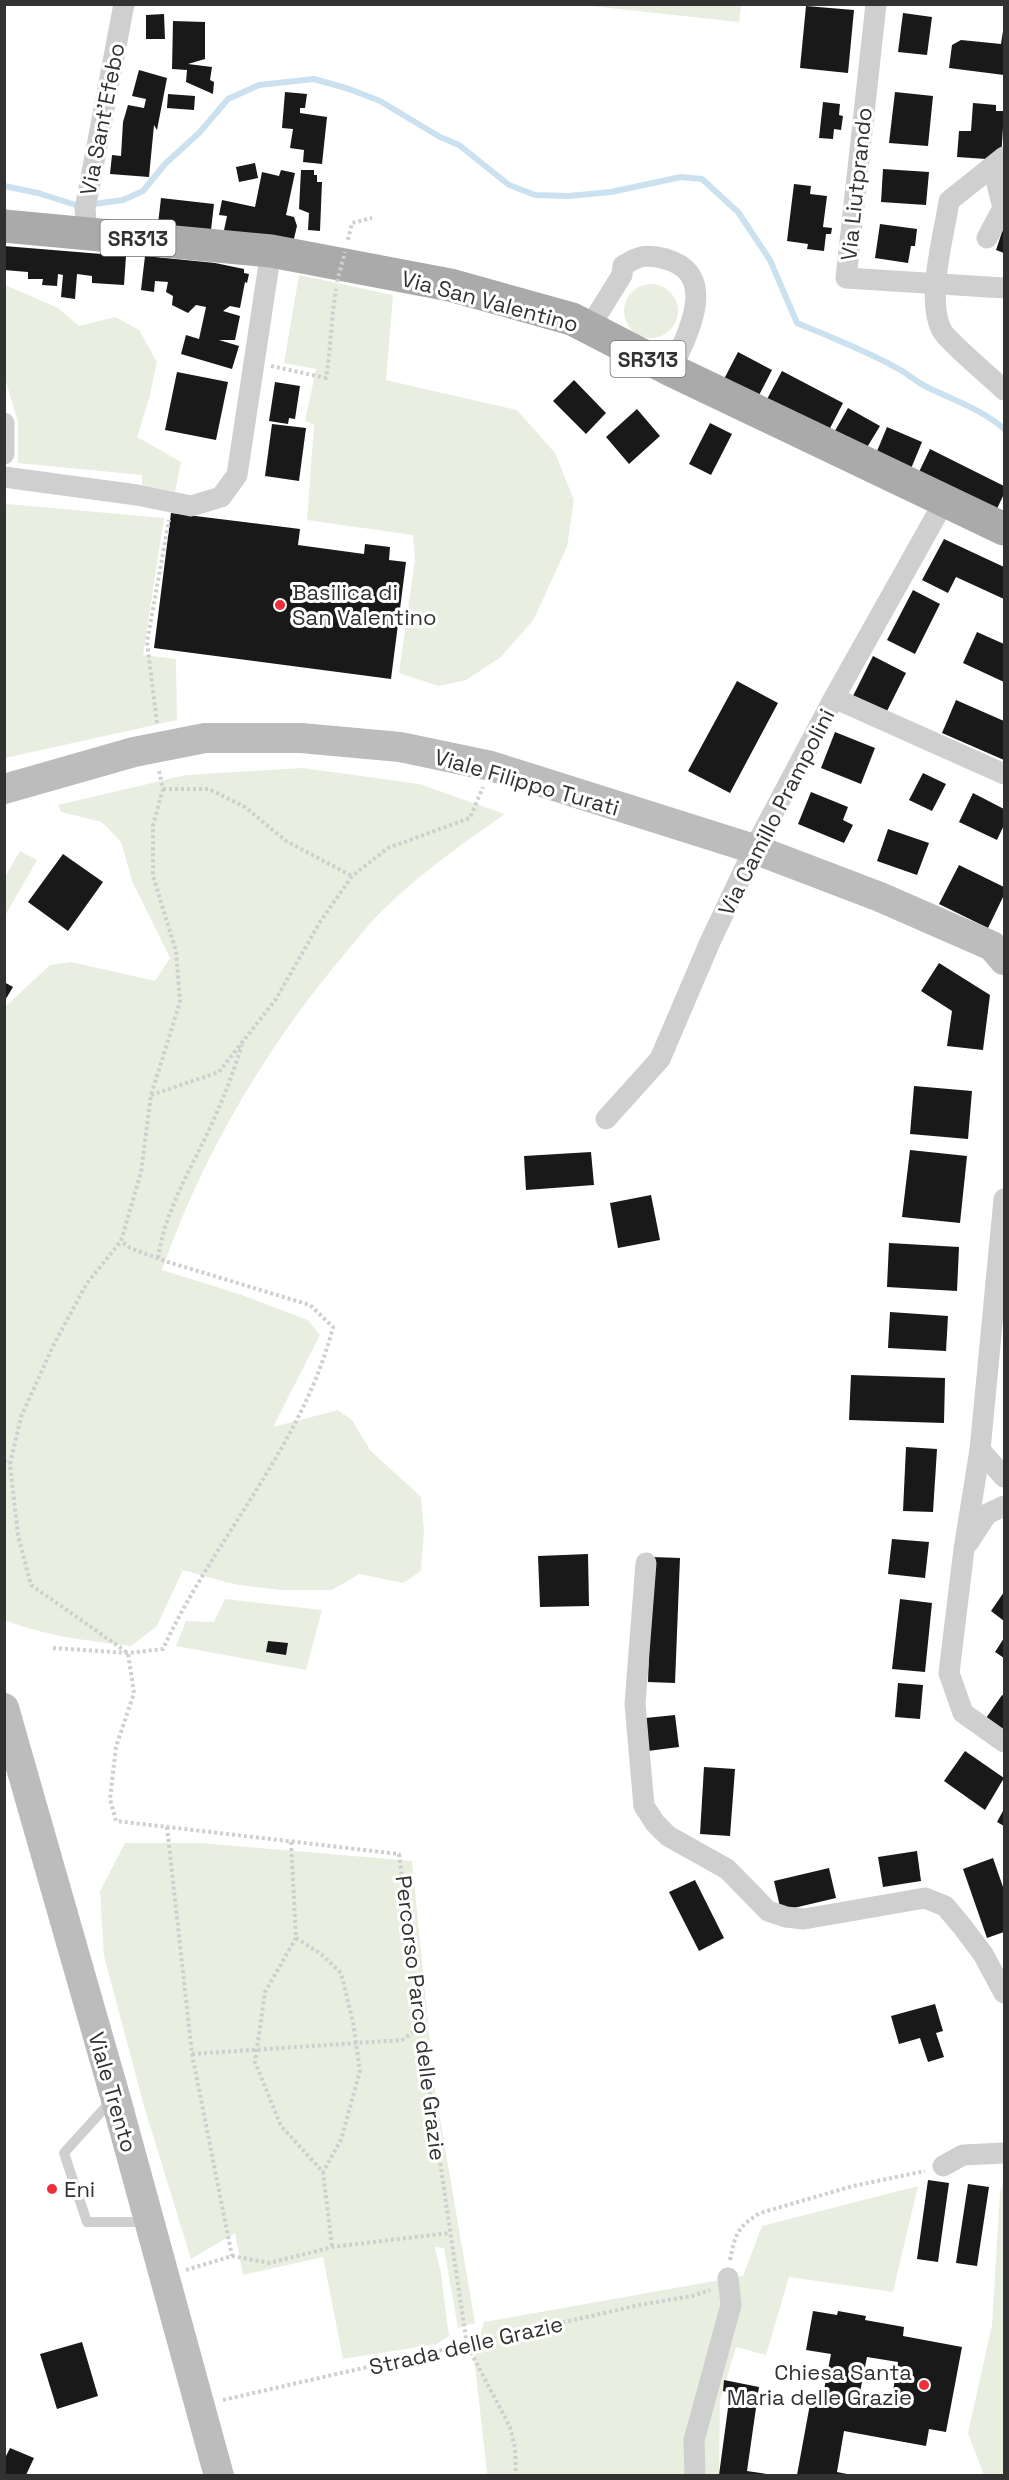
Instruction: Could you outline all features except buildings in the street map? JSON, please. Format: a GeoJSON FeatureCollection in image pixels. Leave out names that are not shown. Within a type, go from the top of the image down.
{"type":"FeatureCollection","features":[{"type":"Feature","properties":{"kind":"main road","name":"Via San Valentino"},"geometry":{"type":"LineString","coordinates":[[4,226],[86,221],[271,251],[450,285],[572,319],[670,370],[945,500],[1002,521]]}},
{"type":"Feature","properties":{"kind":"street","name":"Via Sant'Efebo"},"geometry":{"type":"LineString","coordinates":[[86,221],[94,163],[124,4]]}},
{"type":"Feature","properties":{"kind":"street","name":"Via Liutprando"},"geometry":{"type":"LineString","coordinates":[[876,4],[846,278],[1005,288]]}},
{"type":"Feature","properties":{"kind":"street"},"geometry":{"type":"LineString","coordinates":[[1005,158],[949,201],[936,282],[936,309],[942,331],[1005,390]]}},
{"type":"Feature","properties":{"kind":"street"},"geometry":{"type":"LineString","coordinates":[[987,238],[1003,208],[995,176],[1005,168]]}},
{"type":"Feature","properties":{"kind":"street"},"geometry":{"type":"LineString","coordinates":[[4,477],[137,495],[191,506],[220,497],[237,475],[271,251]]}},
{"type":"Feature","properties":{"kind":"street"},"geometry":{"type":"LineString","coordinates":[[589,328],[622,275],[623,266],[637,256],[655,256],[676,262],[693,280],[696,308],[688,332],[670,370]]}},
{"type":"Feature","properties":{"kind":"street"},"geometry":{"type":"LineString","coordinates":[[4,423],[4,454]]}},
{"type":"Feature","properties":{"kind":"street","name":"Via Camillo Prampolini"},"geometry":{"type":"LineString","coordinates":[[606,1119],[660,1059],[754,849],[834,698],[945,500]]}},
{"type":"Feature","properties":{"kind":"street"},"geometry":{"type":"LineString","coordinates":[[834,698],[1005,774]]}},
{"type":"Feature","properties":{"kind":"street","name":"Viale Filippo Turati"},"geometry":{"type":"LineString","coordinates":[[4,789],[158,748],[205,738],[302,738],[400,747],[491,766],[754,849],[897,905],[992,946],[1005,960]]}},
{"type":"Feature","properties":{"kind":"street","name":"Viale Filippo Turati"},"geometry":{"type":"LineString","coordinates":[[897,905],[986,968],[1005,974]]}},
{"type":"Feature","properties":{"kind":"street"},"geometry":{"type":"LineString","coordinates":[[1004,1205],[980,1450],[964,1549],[949,1673],[963,1713],[1005,1742]]}},
{"type":"Feature","properties":{"kind":"street"},"geometry":{"type":"LineString","coordinates":[[980,1450],[1005,1462]]}},
{"type":"Feature","properties":{"kind":"street"},"geometry":{"type":"LineString","coordinates":[[980,1450],[1005,1477]]}},
{"type":"Feature","properties":{"kind":"street"},"geometry":{"type":"LineString","coordinates":[[964,1549],[987,1514],[1005,1506]]}},
{"type":"Feature","properties":{"kind":"street"},"geometry":{"type":"LineString","coordinates":[[646,1563],[634,1704],[644,1806],[655,1823],[668,1836],[727,1869],[768,1911],[786,1917],[804,1919],[926,1898],[945,1906],[983,1954],[1005,1994]]}},
{"type":"Feature","properties":{"kind":"street","name":"Viale Trento"},"geometry":{"type":"LineString","coordinates":[[4,1708],[116,2096],[219,2475]]}},
{"type":"Feature","properties":{"kind":"street"},"geometry":{"type":"LineString","coordinates":[[943,2166],[963,2155],[1005,2153]]}},
{"type":"Feature","properties":{"kind":"street"},"geometry":{"type":"LineString","coordinates":[[695,2475],[694,2440],[731,2305],[728,2278]]}},
{"type":"Feature","properties":{"kind":"lane"},"geometry":{"type":"LineString","coordinates":[[116,2096],[64,2153],[87,2222],[150,2222]]}},
{"type":"Feature","properties":{"kind":"path"},"geometry":{"type":"LineString","coordinates":[[352,223],[372,218]]}},
{"type":"Feature","properties":{"kind":"path"},"geometry":{"type":"LineString","coordinates":[[254,362],[326,378],[330,322],[345,252]]}},
{"type":"Feature","properties":{"kind":"path"},"geometry":{"type":"LineString","coordinates":[[128,1653],[31,1585],[18,1535],[10,1464],[21,1417],[53,1346],[87,1283],[121,1241],[141,1172],[151,1095],[180,1002],[176,951],[153,876],[153,825],[163,789],[147,642],[172,502]]}},
{"type":"Feature","properties":{"kind":"path"},"geometry":{"type":"LineString","coordinates":[[151,1095],[219,1072],[276,999],[320,922],[352,876],[388,848],[470,818],[491,766]]}},
{"type":"Feature","properties":{"kind":"path"},"geometry":{"type":"LineString","coordinates":[[163,789],[209,789],[245,807],[286,841],[352,876]]}},
{"type":"Feature","properties":{"kind":"path"},"geometry":{"type":"LineString","coordinates":[[158,1258],[161,1238],[178,1190],[228,1088],[243,1041]]}},
{"type":"Feature","properties":{"kind":"path"},"geometry":{"type":"LineString","coordinates":[[53,1648],[128,1653],[163,1649],[182,1608],[256,1492],[292,1429],[327,1348],[333,1327],[310,1305],[158,1258],[130,1248],[121,1241]]}},
{"type":"Feature","properties":{"kind":"path"},"geometry":{"type":"LineString","coordinates":[[4,1461],[10,1464]]}},
{"type":"Feature","properties":{"kind":"path","name":"Percorso Parco delle Grazie"},"geometry":{"type":"LineString","coordinates":[[128,1653],[134,1693],[116,1747],[110,1799],[116,1821],[399,1854],[420,2027],[467,2345],[510,2427],[515,2448],[516,2475]]}},
{"type":"Feature","properties":{"kind":"path"},"geometry":{"type":"LineString","coordinates":[[166,1827],[192,2054],[232,2256]]}},
{"type":"Feature","properties":{"kind":"path"},"geometry":{"type":"LineString","coordinates":[[291,1842],[296,1938],[265,1992],[255,2062],[281,2126],[323,2172]]}},
{"type":"Feature","properties":{"kind":"path"},"geometry":{"type":"LineString","coordinates":[[296,1938],[321,1954],[341,1973],[353,2022],[360,2071],[341,2139],[323,2172],[332,2247]]}},
{"type":"Feature","properties":{"kind":"path"},"geometry":{"type":"LineString","coordinates":[[192,2054],[402,2040],[420,2027]]}},
{"type":"Feature","properties":{"kind":"path"},"geometry":{"type":"LineString","coordinates":[[728,2278],[735,2235],[746,2222],[760,2213],[830,2192],[943,2166]]}},
{"type":"Feature","properties":{"kind":"path"},"geometry":{"type":"LineString","coordinates":[[165,2277],[232,2256],[269,2263],[332,2247],[449,2233]]}},
{"type":"Feature","properties":{"kind":"path","name":"Strada delle Grazie"},"geometry":{"type":"LineString","coordinates":[[200,2405],[639,2305],[692,2296],[719,2286],[728,2278]]}},
{"type":"Feature","properties":{"kind":"green space"},"geometry":{"type":"Polygon","coordinates":[[[582,5],[741,5],[739,22],[582,5]]]}},
{"type":"Feature","properties":{"kind":"green space"},"geometry":{"type":"Polygon","coordinates":[[[299,275],[393,295],[386,380],[517,410],[555,453],[574,500],[567,547],[534,619],[501,657],[466,680],[439,686],[399,673],[415,559],[413,535],[307,520],[314,425],[305,421],[316,369],[284,363],[299,275]]]}},
{"type":"Feature","properties":{"kind":"green space"},"geometry":{"type":"Polygon","coordinates":[[[646,284],[656,284],[666,288],[674,296],[678,311],[674,326],[666,334],[656,338],[646,338],[636,334],[628,326],[624,316],[624,306],[628,296],[636,288],[646,284]]]}},
{"type":"Feature","properties":{"kind":"green space"},"geometry":{"type":"Polygon","coordinates":[[[5,285],[58,308],[79,326],[115,317],[139,330],[157,362],[149,399],[137,437],[181,462],[175,492],[142,485],[142,475],[18,463],[18,422],[5,379],[5,285]]]}},
{"type":"Feature","properties":{"kind":"green space"},"geometry":{"type":"Polygon","coordinates":[[[7,504],[164,518],[143,655],[176,659],[177,720],[5,758],[4,508],[7,504]]]}},
{"type":"Feature","properties":{"kind":"green space"},"geometry":{"type":"Polygon","coordinates":[[[303,768],[419,784],[505,814],[443,859],[398,896],[370,924],[319,985],[265,1061],[240,1101],[197,1184],[162,1270],[239,1294],[308,1320],[320,1335],[273,1427],[338,1410],[352,1420],[370,1450],[421,1497],[424,1530],[421,1571],[403,1583],[359,1574],[332,1590],[281,1590],[233,1584],[183,1570],[157,1626],[131,1646],[67,1637],[19,1626],[4,1620],[5,1007],[50,965],[71,962],[155,981],[170,958],[133,883],[121,842],[102,822],[61,812],[58,805],[186,775],[303,768]]]}},
{"type":"Feature","properties":{"kind":"green space"},"geometry":{"type":"Polygon","coordinates":[[[20,851],[37,860],[5,916],[5,877],[20,851]]]}},
{"type":"Feature","properties":{"kind":"green space"},"geometry":{"type":"Polygon","coordinates":[[[225,1599],[322,1610],[306,1670],[176,1646],[186,1621],[214,1622],[225,1599]]]}},
{"type":"Feature","properties":{"kind":"green space"},"geometry":{"type":"Polygon","coordinates":[[[125,1843],[200,1843],[412,1861],[434,2083],[475,2323],[458,2328],[444,2248],[435,2247],[441,2273],[449,2336],[437,2344],[343,2359],[323,2257],[243,2275],[235,2233],[191,2259],[144,2106],[104,1956],[100,1891],[125,1843]]]}},
{"type":"Feature","properties":{"kind":"green space"},"geometry":{"type":"Polygon","coordinates":[[[1004,2181],[1004,2475],[984,2475],[968,2433],[992,2325],[1000,2192],[1004,2181]]]}},
{"type":"Feature","properties":{"kind":"green space"},"geometry":{"type":"Polygon","coordinates":[[[918,2186],[893,2292],[789,2277],[766,2355],[736,2347],[720,2401],[719,2475],[477,2475],[487,2473],[474,2357],[484,2322],[743,2276],[762,2226],[918,2186]]]}},
{"type":"Feature","properties":{"kind":"waterway"},"geometry":{"type":"LineString","coordinates":[[4,186],[38,193],[79,206],[123,200],[143,191],[165,164],[200,132],[228,99],[259,85],[314,79],[380,101],[440,137],[459,145],[509,185],[535,195],[569,196],[611,192],[681,177],[702,179],[738,212],[770,260],[797,323],[899,369],[923,385],[977,411],[1004,429]]}},
{"type":"Feature","properties":{"kind":"place","name":"Basilica di San Valentino"},"geometry":{"type":"Point","coordinates":[280,605]}},
{"type":"Feature","properties":{"kind":"place","name":"Eni"},"geometry":{"type":"Point","coordinates":[52,2189]}},
{"type":"Feature","properties":{"kind":"place","name":"Chiesa Santa Maria delle Grazie"},"geometry":{"type":"Point","coordinates":[924,2385]}}]}
